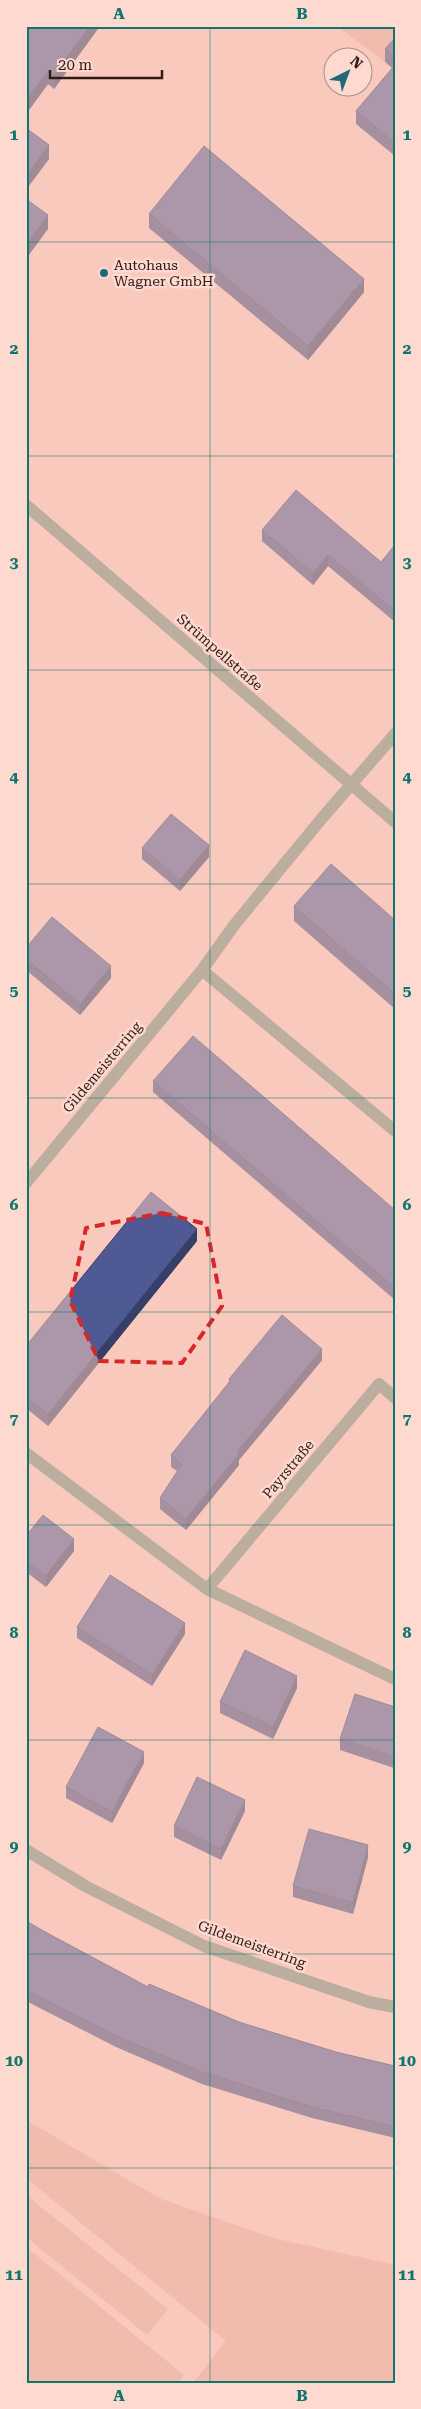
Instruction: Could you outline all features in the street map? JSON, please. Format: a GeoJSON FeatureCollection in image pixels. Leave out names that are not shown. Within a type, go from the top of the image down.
{"type":"FeatureCollection","features":[{"type":"Feature","properties":{"kind":"street","name":"Strümpellstraße"},"geometry":{"type":"LineString","coordinates":[[26,506],[395,822]]}},
{"type":"Feature","properties":{"kind":"street","name":"Gildemeisterring"},"geometry":{"type":"LineString","coordinates":[[26,1183],[202,970],[235,924],[395,734]]}},
{"type":"Feature","properties":{"kind":"street"},"geometry":{"type":"LineString","coordinates":[[202,970],[395,1131]]}},
{"type":"Feature","properties":{"kind":"street","name":"Payrstraße"},"geometry":{"type":"LineString","coordinates":[[207,1589],[379,1384],[395,1398]]}},
{"type":"Feature","properties":{"kind":"street"},"geometry":{"type":"LineString","coordinates":[[26,1453],[207,1589],[395,1679]]}},
{"type":"Feature","properties":{"kind":"street","name":"Gildemeisterring"},"geometry":{"type":"LineString","coordinates":[[26,1850],[87,1887],[204,1946],[369,2002],[395,2007]]}},
{"type":"Feature","properties":{"kind":"highlighted area"},"geometry":{"type":"Polygon","coordinates":[[[162,1213],[206,1224],[222,1306],[182,1363],[99,1361],[70,1301],[86,1228],[162,1213]]]}},
{"type":"Feature","properties":{"kind":"shaded area"},"geometry":{"type":"Polygon","coordinates":[[[337,26],[395,26],[395,50],[385,62],[374,54],[374,48],[366,48],[337,26]]]}},
{"type":"Feature","properties":{"kind":"shaded area"},"geometry":{"type":"Polygon","coordinates":[[[26,2120],[161,2199],[273,2238],[395,2265],[395,2383],[193,2383],[226,2341],[26,2178],[26,2120]]]}},
{"type":"Feature","properties":{"kind":"shaded area"},"geometry":{"type":"Polygon","coordinates":[[[26,2195],[168,2309],[147,2335],[26,2237],[26,2195]]]}},
{"type":"Feature","properties":{"kind":"shaded area"},"geometry":{"type":"Polygon","coordinates":[[[26,2247],[184,2375],[178,2383],[26,2383],[26,2247]]]}},
{"type":"Feature","properties":{"kind":"building"},"geometry":{"type":"Polygon","coordinates":[[[26,26],[90,26],[54,75],[48,71],[26,100],[26,26]]]}},
{"type":"Feature","properties":{"kind":"building"},"geometry":{"type":"Polygon","coordinates":[[[395,38],[395,57],[385,49],[395,38]]]}},
{"type":"Feature","properties":{"kind":"building"},"geometry":{"type":"Polygon","coordinates":[[[395,65],[395,143],[356,111],[367,98],[374,98],[374,90],[395,65]]]}},
{"type":"Feature","properties":{"kind":"building"},"geometry":{"type":"Polygon","coordinates":[[[26,128],[49,145],[26,176],[26,128]]]}},
{"type":"Feature","properties":{"kind":"building"},"geometry":{"type":"Polygon","coordinates":[[[204,146],[364,279],[308,346],[149,214],[204,146]]]}},
{"type":"Feature","properties":{"kind":"building"},"geometry":{"type":"Polygon","coordinates":[[[26,199],[48,215],[26,245],[26,199]]]}},
{"type":"Feature","properties":{"kind":"building"},"geometry":{"type":"Polygon","coordinates":[[[296,490],[381,562],[395,545],[395,611],[328,555],[313,573],[262,530],[296,490]]]}},
{"type":"Feature","properties":{"kind":"building"},"geometry":{"type":"Polygon","coordinates":[[[171,814],[209,845],[180,880],[142,848],[171,814]]]}},
{"type":"Feature","properties":{"kind":"building"},"geometry":{"type":"Polygon","coordinates":[[[331,864],[395,920],[395,994],[294,906],[331,864]]]}},
{"type":"Feature","properties":{"kind":"building"},"geometry":{"type":"Polygon","coordinates":[[[52,917],[111,966],[80,1004],[26,959],[26,948],[52,917]]]}},
{"type":"Feature","properties":{"kind":"building"},"geometry":{"type":"Polygon","coordinates":[[[193,1036],[395,1210],[395,1288],[153,1081],[193,1036]]]}},
{"type":"Feature","properties":{"kind":"building"},"geometry":{"type":"Polygon","coordinates":[[[151,1192],[197,1229],[48,1414],[26,1397],[26,1346],[151,1192]]]}},
{"type":"Feature","properties":{"kind":"building"},"geometry":{"type":"Polygon","coordinates":[[[282,1315],[322,1349],[237,1452],[239,1454],[186,1519],[160,1498],[182,1464],[171,1455],[231,1380],[229,1379],[282,1315]]]}},
{"type":"Feature","properties":{"kind":"building"},"geometry":{"type":"Polygon","coordinates":[[[43,1515],[74,1539],[46,1576],[26,1561],[26,1536],[43,1515]]]}},
{"type":"Feature","properties":{"kind":"building"},"geometry":{"type":"Polygon","coordinates":[[[110,1575],[185,1623],[152,1675],[77,1627],[110,1575]]]}},
{"type":"Feature","properties":{"kind":"building"},"geometry":{"type":"Polygon","coordinates":[[[245,1650],[297,1676],[273,1727],[220,1702],[245,1650]]]}},
{"type":"Feature","properties":{"kind":"building"},"geometry":{"type":"Polygon","coordinates":[[[355,1694],[395,1707],[394,1757],[340,1739],[355,1694]]]}},
{"type":"Feature","properties":{"kind":"building"},"geometry":{"type":"Polygon","coordinates":[[[98,1727],[144,1752],[112,1812],[66,1787],[98,1727]]]}},
{"type":"Feature","properties":{"kind":"building"},"geometry":{"type":"Polygon","coordinates":[[[197,1777],[245,1800],[221,1849],[174,1826],[197,1777]]]}},
{"type":"Feature","properties":{"kind":"building"},"geometry":{"type":"Polygon","coordinates":[[[309,1829],[368,1845],[353,1903],[293,1886],[309,1829]]]}},
{"type":"Feature","properties":{"kind":"building"},"geometry":{"type":"Polygon","coordinates":[[[26,1921],[148,1987],[149,1984],[239,2022],[336,2052],[395,2066],[395,2127],[312,2107],[202,2072],[116,2036],[26,1990],[26,1921]]]}},
{"type":"Feature","properties":{"kind":"place","name":"Autohaus Wagner GmbH"},"geometry":{"type":"Point","coordinates":[104,273]}}]}
